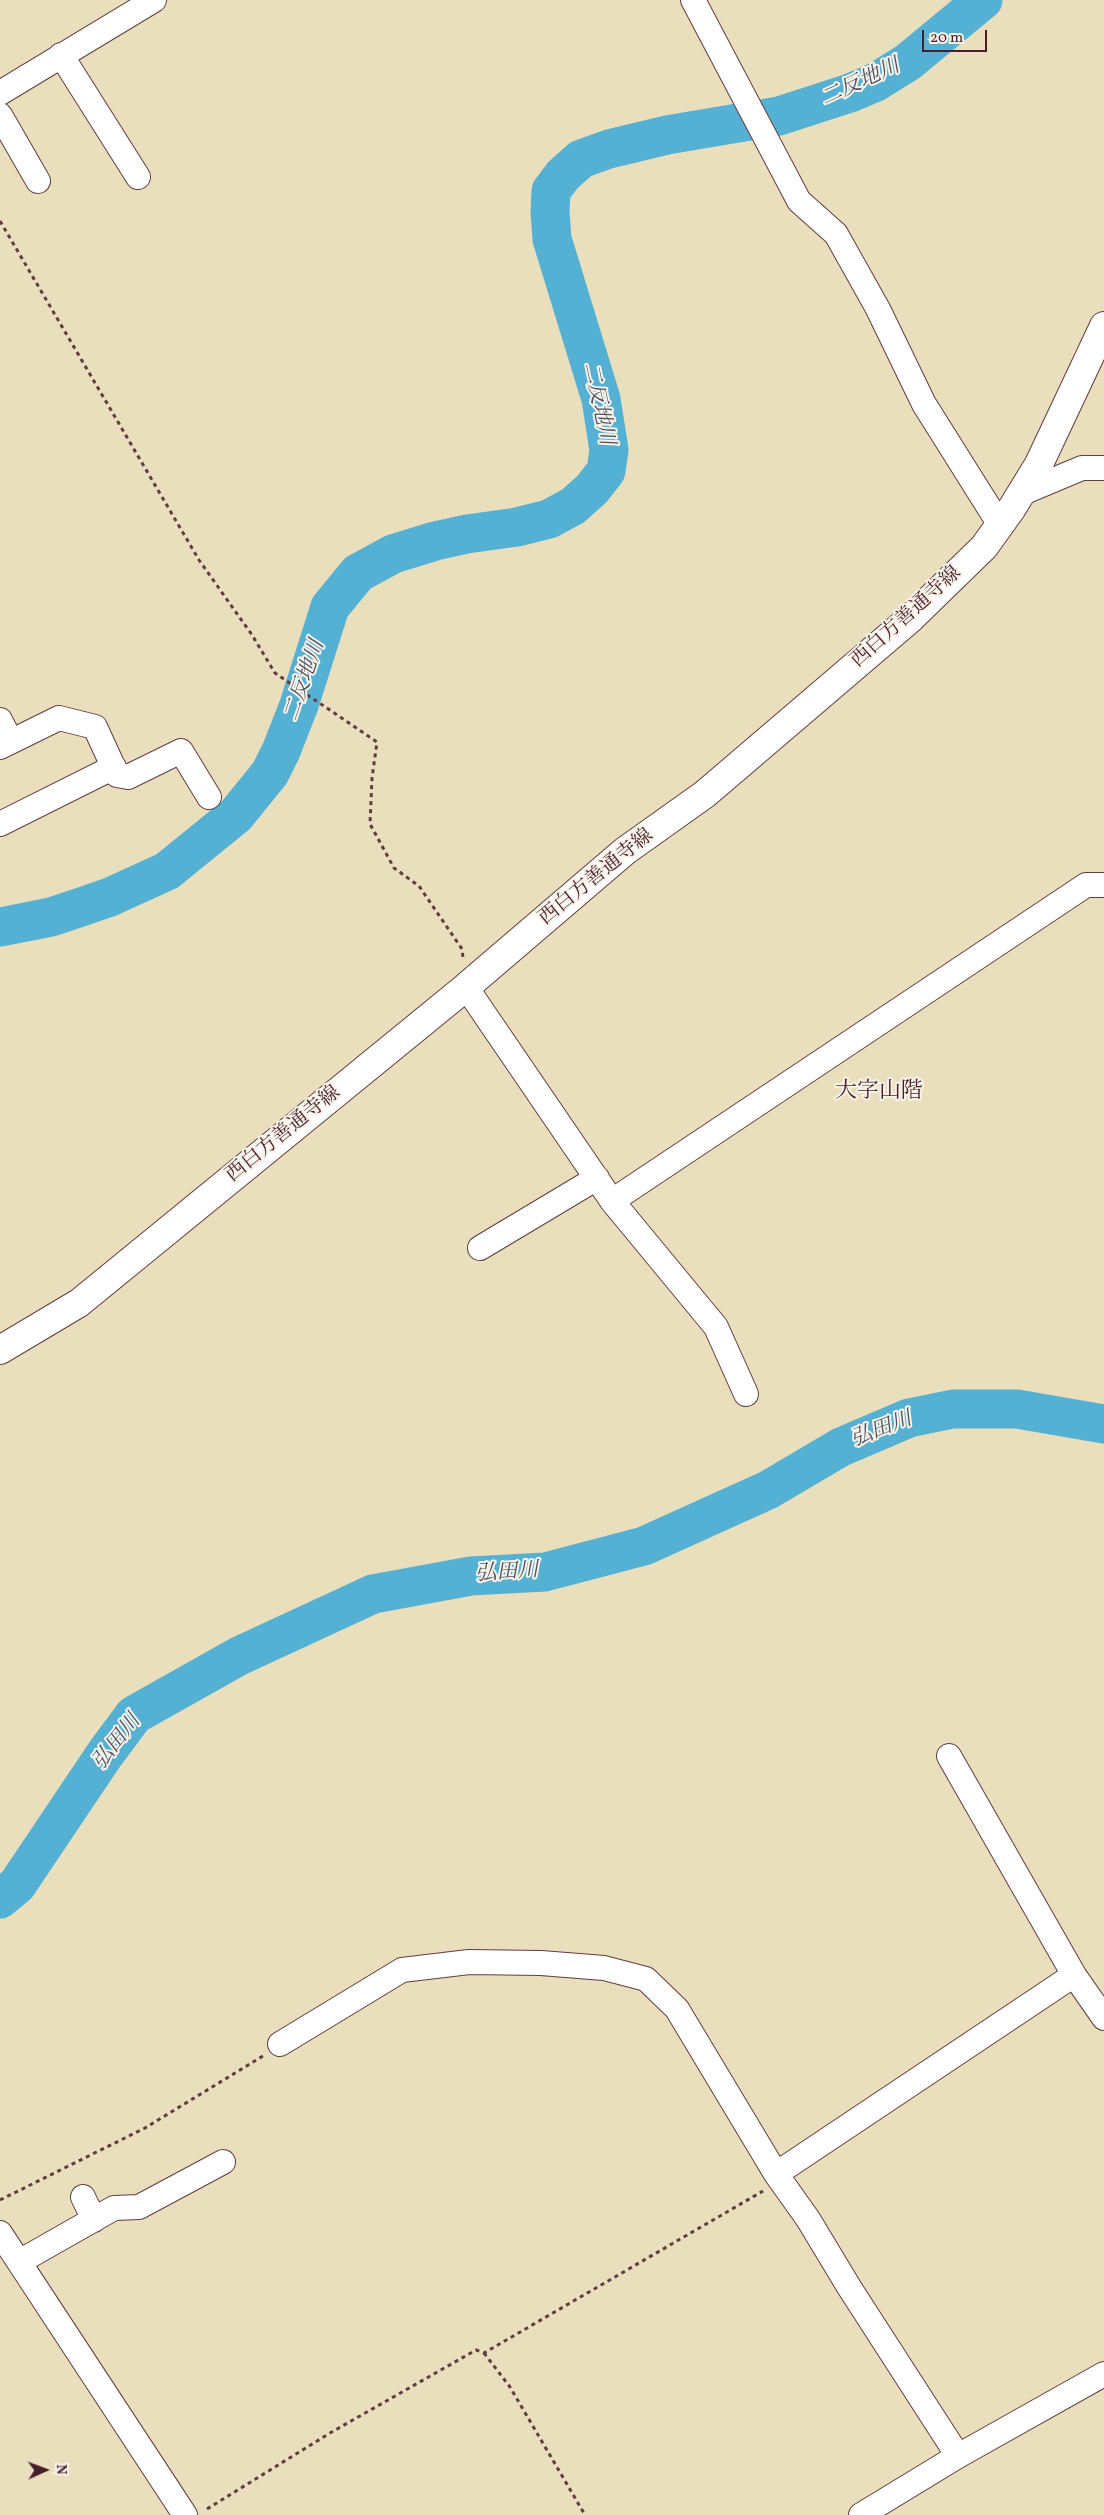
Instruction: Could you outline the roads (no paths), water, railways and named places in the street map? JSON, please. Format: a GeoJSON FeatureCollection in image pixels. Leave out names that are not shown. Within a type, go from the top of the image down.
{"type":"FeatureCollection","features":[{"type":"Feature","properties":{"kind":"main road","name":"西白方善通寺線"},"geometry":{"type":"LineString","coordinates":[[0,1350],[80,1302],[466,987],[625,851],[705,794],[912,618],[984,547],[1000,525],[1038,464],[1104,326]]}},
{"type":"Feature","properties":{"kind":"street"},"geometry":{"type":"LineString","coordinates":[[0,93],[61,54],[154,0]]}},
{"type":"Feature","properties":{"kind":"street"},"geometry":{"type":"LineString","coordinates":[[692,0],[799,201],[836,234],[878,308],[924,404],[1000,525]]}},
{"type":"Feature","properties":{"kind":"street"},"geometry":{"type":"LineString","coordinates":[[61,54],[138,177]]}},
{"type":"Feature","properties":{"kind":"street"},"geometry":{"type":"LineString","coordinates":[[0,115],[38,181]]}},
{"type":"Feature","properties":{"kind":"street"},"geometry":{"type":"LineString","coordinates":[[1020,494],[1082,468],[1104,468]]}},
{"type":"Feature","properties":{"kind":"street"},"geometry":{"type":"LineString","coordinates":[[0,720],[5,744],[59,718],[95,726],[117,775],[128,777],[181,751],[209,797]]}},
{"type":"Feature","properties":{"kind":"street"},"geometry":{"type":"LineString","coordinates":[[0,824],[114,767]]}},
{"type":"Feature","properties":{"kind":"street"},"geometry":{"type":"LineString","coordinates":[[612,1201],[1086,885],[1104,885]]}},
{"type":"Feature","properties":{"kind":"street"},"geometry":{"type":"LineString","coordinates":[[466,987],[612,1201],[716,1327],[746,1394]]}},
{"type":"Feature","properties":{"kind":"street"},"geometry":{"type":"LineString","coordinates":[[480,1248],[597,1178]]}},
{"type":"Feature","properties":{"kind":"street"},"geometry":{"type":"LineString","coordinates":[[949,1756],[1074,1975],[1104,2018]]}},
{"type":"Feature","properties":{"kind":"street"},"geometry":{"type":"LineString","coordinates":[[280,2044],[402,1970],[469,1962],[541,1963],[604,1968],[646,1980],[676,2009],[778,2178],[808,2219],[859,2304],[958,2456]]}},
{"type":"Feature","properties":{"kind":"street"},"geometry":{"type":"LineString","coordinates":[[778,2178],[1074,1975]]}},
{"type":"Feature","properties":{"kind":"street"},"geometry":{"type":"LineString","coordinates":[[19,2262],[114,2208],[143,2215],[223,2162]]}},
{"type":"Feature","properties":{"kind":"street"},"geometry":{"type":"LineString","coordinates":[[83,2197],[94,2220]]}},
{"type":"Feature","properties":{"kind":"street"},"geometry":{"type":"LineString","coordinates":[[0,2233],[195,2512]]}},
{"type":"Feature","properties":{"kind":"street"},"geometry":{"type":"LineString","coordinates":[[861,2515],[958,2456],[1104,2374]]}},
{"type":"Feature","properties":{"kind":"waterway","name":"二反地川"},"geometry":{"type":"LineString","coordinates":[[0,927],[51,917],[84,906],[110,897],[167,871],[236,815],[270,773],[299,705],[330,607],[358,573],[393,554],[435,541],[467,534],[517,527],[549,519],[573,506],[592,489],[606,471],[609,450],[601,399],[552,239],[551,191],[563,175],[581,159],[609,149],[667,135],[779,116],[850,93],[876,82],[908,62],[983,0]]}},
{"type":"Feature","properties":{"kind":"waterway","name":"弘田川"},"geometry":{"type":"LineString","coordinates":[[0,1899],[17,1885],[105,1754],[134,1715],[239,1656],[373,1594],[471,1576],[545,1572],[644,1546],[768,1490],[841,1447],[909,1418],[953,1409],[1017,1409],[1104,1424]]}},
{"type":"Feature","properties":{"kind":"district","name":"大字山階"},"geometry":{"type":"Point","coordinates":[879,1093]}}]}
